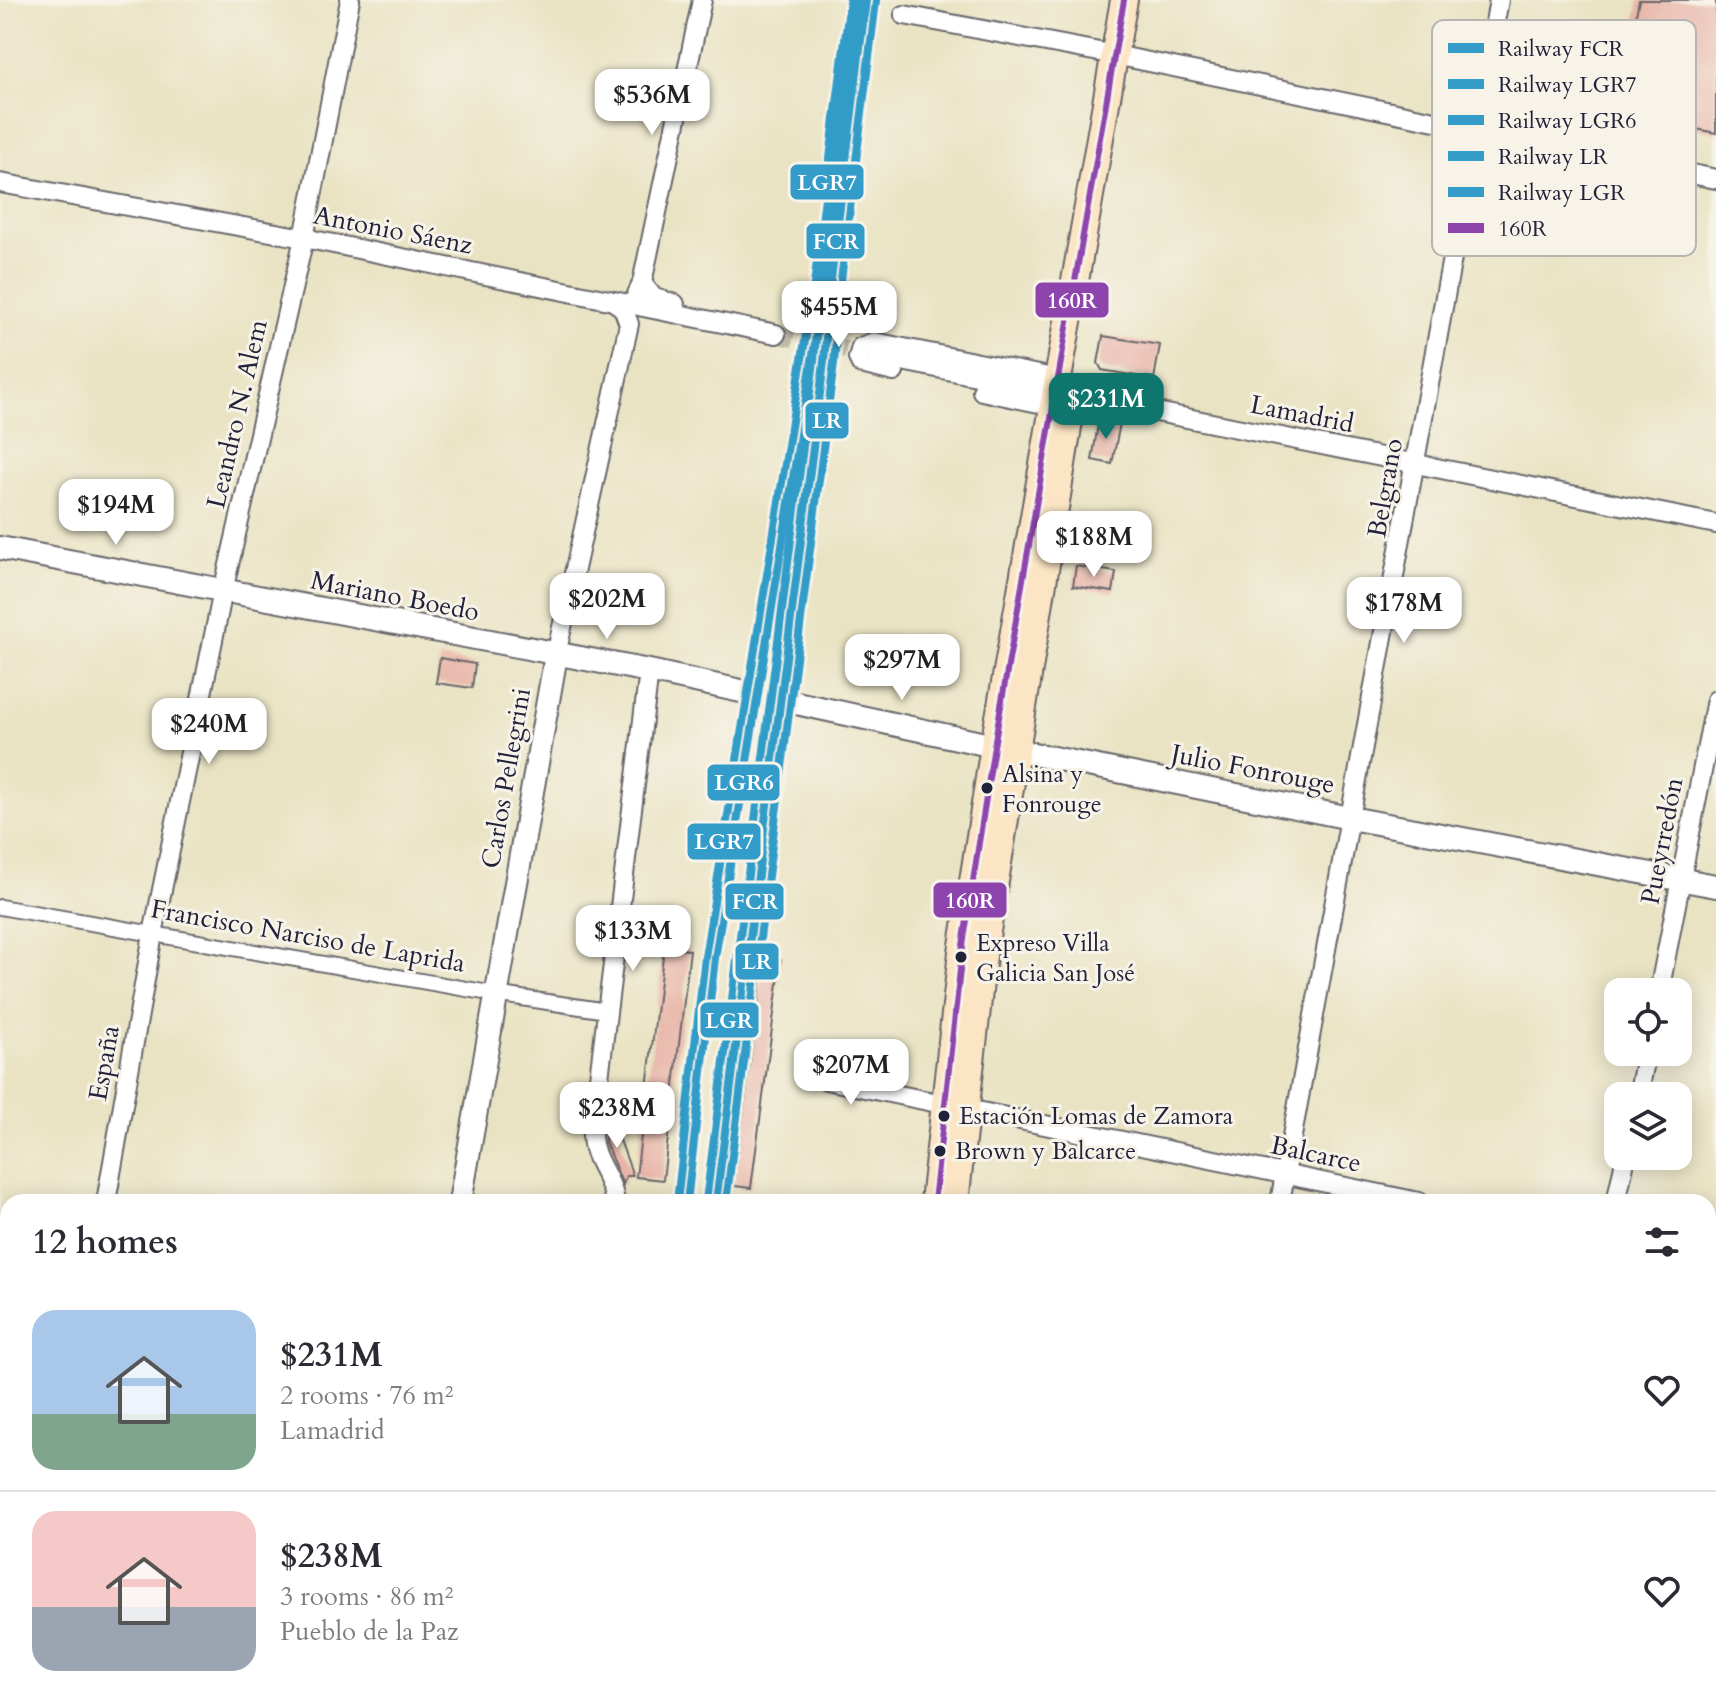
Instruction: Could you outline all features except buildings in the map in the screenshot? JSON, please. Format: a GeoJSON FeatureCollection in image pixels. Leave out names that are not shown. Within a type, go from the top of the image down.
{"type":"FeatureCollection","features":[{"type":"Feature","properties":{"kind":"main road"},"geometry":{"type":"LineString","coordinates":[[1123,57],[1124,0]]}},
{"type":"Feature","properties":{"kind":"main road"},"geometry":{"type":"LineString","coordinates":[[936,1194],[983,956],[1005,748],[1060,394],[1123,57],[1142,0]]}},
{"type":"Feature","properties":{"kind":"main road"},"geometry":{"type":"LineString","coordinates":[[954,1107],[955,1194]]}},
{"type":"Feature","properties":{"kind":"street","name":"Leandro N. Alem"},"geometry":{"type":"LineString","coordinates":[[153,934],[223,591],[304,238],[350,0]]}},
{"type":"Feature","properties":{"kind":"street"},"geometry":{"type":"LineString","coordinates":[[613,301],[635,297],[642,283],[702,0]]}},
{"type":"Feature","properties":{"kind":"street","name":"Belgrano"},"geometry":{"type":"LineString","coordinates":[[1495,20],[1499,0]]}},
{"type":"Feature","properties":{"kind":"street"},"geometry":{"type":"LineString","coordinates":[[904,15],[1432,121]]}},
{"type":"Feature","properties":{"kind":"street"},"geometry":{"type":"LineString","coordinates":[[1696,175],[1716,179]]}},
{"type":"Feature","properties":{"kind":"street","name":"Antonio Sáenz"},"geometry":{"type":"LineString","coordinates":[[0,183],[304,238],[776,334]]}},
{"type":"Feature","properties":{"kind":"street","name":"Belgrano"},"geometry":{"type":"LineString","coordinates":[[1281,1194],[1453,256]]}},
{"type":"Feature","properties":{"kind":"street"},"geometry":{"type":"LineString","coordinates":[[627,338],[642,321],[657,318],[772,343],[787,340],[788,331],[782,325],[665,302],[654,298],[642,283]]}},
{"type":"Feature","properties":{"kind":"street"},"geometry":{"type":"LineString","coordinates":[[613,301],[627,315],[627,338]]}},
{"type":"Feature","properties":{"kind":"street","name":"Carlos Pellegrini"},"geometry":{"type":"LineString","coordinates":[[461,1194],[556,655],[627,338]]}},
{"type":"Feature","properties":{"kind":"street","name":"Lamadrid"},"geometry":{"type":"LineString","coordinates":[[874,342],[1060,394],[869,367],[861,364],[858,358],[861,347],[874,342]]}},
{"type":"Feature","properties":{"kind":"street","name":"Lamadrid"},"geometry":{"type":"LineString","coordinates":[[877,356],[1716,524]]}},
{"type":"Feature","properties":{"kind":"street","name":"Mariano Boedo"},"geometry":{"type":"LineString","coordinates":[[0,548],[649,671],[780,699]]}},
{"type":"Feature","properties":{"kind":"street"},"geometry":{"type":"LineString","coordinates":[[614,1194],[592,1146],[649,671]]}},
{"type":"Feature","properties":{"kind":"street","name":"Julio Fonrouge"},"geometry":{"type":"LineString","coordinates":[[780,699],[1350,818],[1716,886]]}},
{"type":"Feature","properties":{"kind":"street","name":"Pueyrredón"},"geometry":{"type":"LineString","coordinates":[[1662,978],[1716,700]]}},
{"type":"Feature","properties":{"kind":"street","name":"Francisco Narciso de Laprida"},"geometry":{"type":"LineString","coordinates":[[0,907],[607,1011]]}},
{"type":"Feature","properties":{"kind":"street","name":"España"},"geometry":{"type":"LineString","coordinates":[[107,1194],[153,934]]}},
{"type":"Feature","properties":{"kind":"street","name":"Balcarce"},"geometry":{"type":"LineString","coordinates":[[826,1080],[1381,1194]]}},
{"type":"Feature","properties":{"kind":"street"},"geometry":{"type":"LineString","coordinates":[[1618,1194],[1623,1170]]}},
{"type":"Feature","properties":{"kind":"tunnel"},"geometry":{"type":"LineString","coordinates":[[776,334],[874,356]]}},
{"type":"Feature","properties":{"kind":"rail line","name":"LGR7"},"geometry":{"type":"LineString","coordinates":[[678,1194],[705,957],[814,285],[850,0]]}},
{"type":"Feature","properties":{"kind":"rail line","name":"LGR"},"geometry":{"type":"LineString","coordinates":[[707,1194],[814,361],[820,286],[856,0]]}},
{"type":"Feature","properties":{"kind":"rail line","name":"FCR"},"geometry":{"type":"LineString","coordinates":[[717,1194],[824,362],[830,287],[866,0]]}},
{"type":"Feature","properties":{"kind":"rail line","name":"LGR6"},"geometry":{"type":"LineString","coordinates":[[688,1194],[715,958],[824,287],[860,1]]}},
{"type":"Feature","properties":{"kind":"rail line","name":"LR"},"geometry":{"type":"LineString","coordinates":[[727,1194],[834,363],[840,288],[876,1]]}},
{"type":"Feature","properties":{"kind":"transit line","name":"160R"},"geometry":{"type":"LineString","coordinates":[[935,1194],[962,952],[994,746],[1124,0]]}},
{"type":"Feature","properties":{"kind":"place","name":"Alsina y Fonrouge"},"geometry":{"type":"Point","coordinates":[987,788]}},
{"type":"Feature","properties":{"kind":"place","name":"Expreso Villa Galicia San José"},"geometry":{"type":"Point","coordinates":[961,957]}},
{"type":"Feature","properties":{"kind":"place","name":"Estación Lomas de Zamora"},"geometry":{"type":"Point","coordinates":[944,1116]}},
{"type":"Feature","properties":{"kind":"place","name":"Brown y Balcarce"},"geometry":{"type":"Point","coordinates":[940,1151]}}]}
